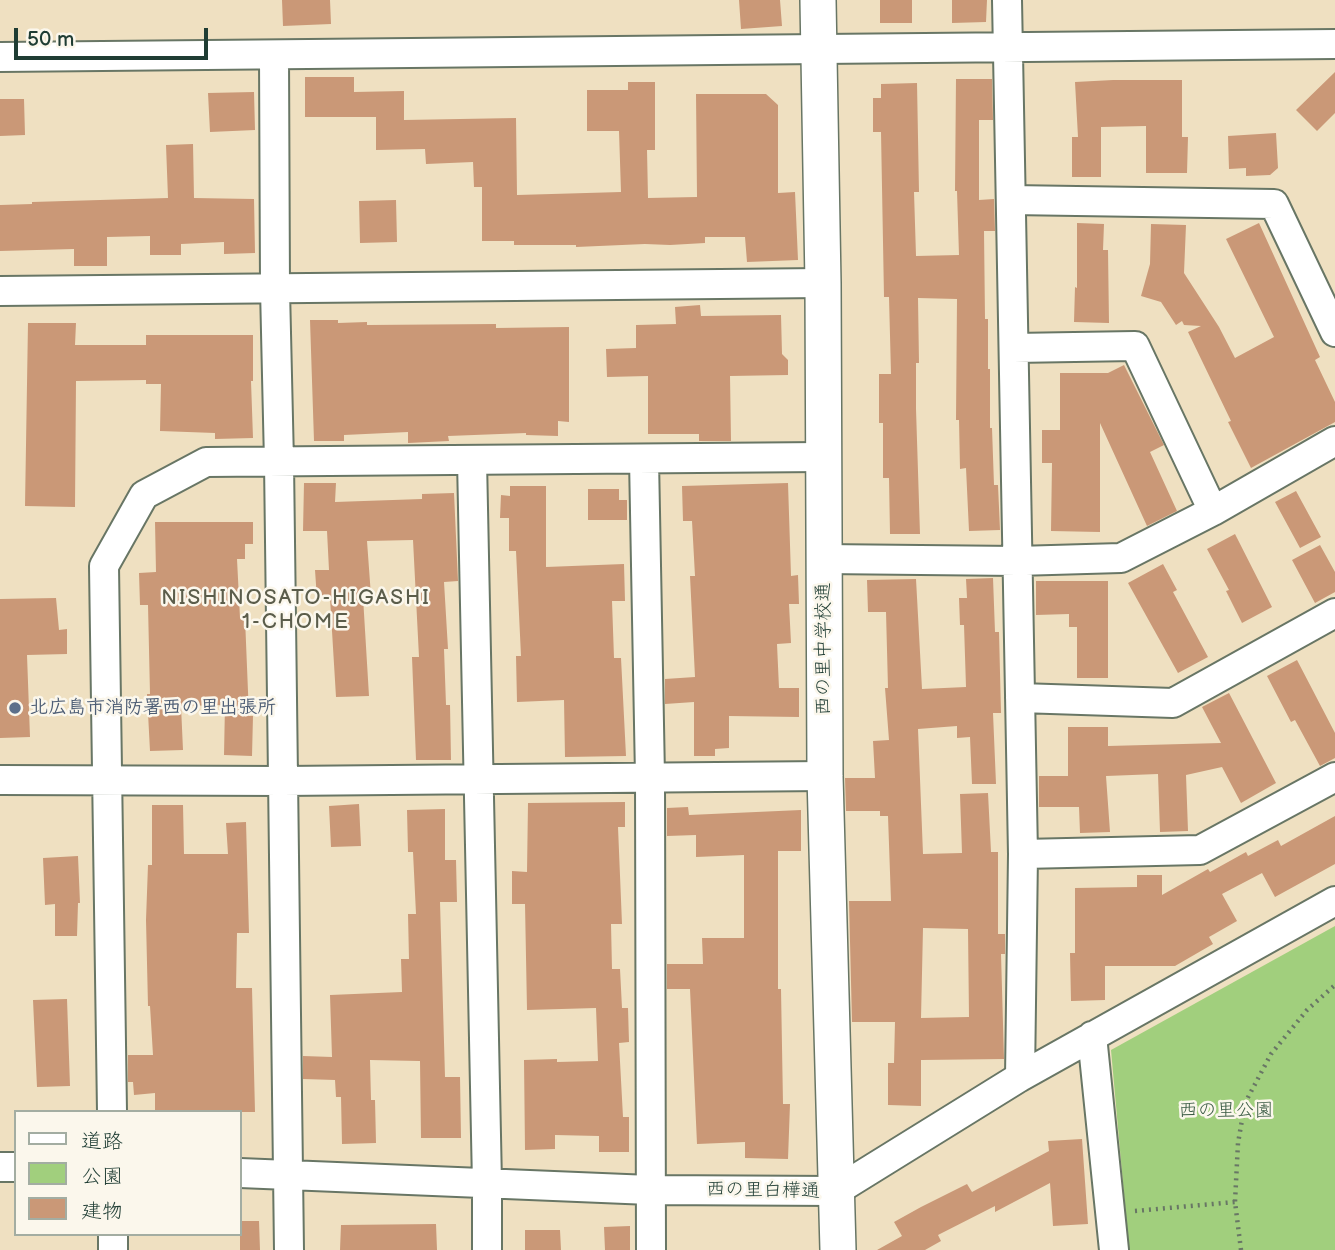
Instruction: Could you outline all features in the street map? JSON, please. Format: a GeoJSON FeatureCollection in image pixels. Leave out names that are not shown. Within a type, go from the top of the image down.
{"type":"FeatureCollection","features":[{"type":"Feature","properties":{"kind":"street","name":"西の里中学校通"},"geometry":{"type":"LineString","coordinates":[[818,0],[823,283],[825,776],[838,1250]]}},
{"type":"Feature","properties":{"kind":"street"},"geometry":{"type":"LineString","coordinates":[[1007,0],[1023,854],[1020,1077]]}},
{"type":"Feature","properties":{"kind":"street"},"geometry":{"type":"LineString","coordinates":[[0,57],[1335,44]]}},
{"type":"Feature","properties":{"kind":"street"},"geometry":{"type":"LineString","coordinates":[[274,55],[289,1250]]}},
{"type":"Feature","properties":{"kind":"street"},"geometry":{"type":"LineString","coordinates":[[1011,200],[1274,204],[1335,332]]}},
{"type":"Feature","properties":{"kind":"street"},"geometry":{"type":"LineString","coordinates":[[0,292],[823,283]]}},
{"type":"Feature","properties":{"kind":"street"},"geometry":{"type":"LineString","coordinates":[[1014,348],[1135,346],[1213,511]]}},
{"type":"Feature","properties":{"kind":"street"},"geometry":{"type":"LineString","coordinates":[[823,558],[1017,561],[1121,558],[1213,511],[1335,441]]}},
{"type":"Feature","properties":{"kind":"street"},"geometry":{"type":"LineString","coordinates":[[112,1110],[104,566],[144,495],[206,462],[822,457]]}},
{"type":"Feature","properties":{"kind":"street"},"geometry":{"type":"LineString","coordinates":[[645,459],[651,1250]]}},
{"type":"Feature","properties":{"kind":"street"},"geometry":{"type":"LineString","coordinates":[[472,460],[487,1250]]}},
{"type":"Feature","properties":{"kind":"street"},"geometry":{"type":"LineString","coordinates":[[1020,698],[1173,703],[1335,613]]}},
{"type":"Feature","properties":{"kind":"street"},"geometry":{"type":"LineString","coordinates":[[0,780],[283,781],[825,776]]}},
{"type":"Feature","properties":{"kind":"street"},"geometry":{"type":"LineString","coordinates":[[1023,854],[1200,850],[1335,776]]}},
{"type":"Feature","properties":{"kind":"street","name":"西の里白樺通"},"geometry":{"type":"LineString","coordinates":[[242,1173],[650,1190],[835,1191],[1020,1077],[1335,901]]}},
{"type":"Feature","properties":{"kind":"street"},"geometry":{"type":"LineString","coordinates":[[1093,1036],[1114,1250]]}},
{"type":"Feature","properties":{"kind":"path"},"geometry":{"type":"LineString","coordinates":[[1241,1250],[1235,1202],[1238,1143],[1245,1103],[1271,1054],[1307,1010],[1335,985]]}},
{"type":"Feature","properties":{"kind":"path"},"geometry":{"type":"LineString","coordinates":[[1110,1213],[1235,1202]]}},
{"type":"Feature","properties":{"kind":"green space","name":"西の里公園"},"geometry":{"type":"Polygon","coordinates":[[[1335,926],[1335,1250],[1129,1250],[1111,1050],[1335,926]]]}},
{"type":"Feature","properties":{"kind":"building"},"geometry":{"type":"Polygon","coordinates":[[[282,0],[330,0],[331,24],[283,26],[282,0]]]}},
{"type":"Feature","properties":{"kind":"building"},"geometry":{"type":"Polygon","coordinates":[[[739,0],[780,0],[782,26],[741,29],[739,0]]]}},
{"type":"Feature","properties":{"kind":"building"},"geometry":{"type":"Polygon","coordinates":[[[880,0],[912,0],[912,23],[880,23],[880,0]]]}},
{"type":"Feature","properties":{"kind":"building"},"geometry":{"type":"Polygon","coordinates":[[[952,0],[987,0],[986,22],[952,23],[952,0]]]}},
{"type":"Feature","properties":{"kind":"building"},"geometry":{"type":"Polygon","coordinates":[[[1335,72],[1335,113],[1317,131],[1296,110],[1335,72]]]}},
{"type":"Feature","properties":{"kind":"building"},"geometry":{"type":"Polygon","coordinates":[[[305,77],[354,77],[354,92],[404,91],[404,120],[516,118],[517,195],[621,192],[619,131],[587,131],[587,90],[628,90],[628,82],[655,82],[655,150],[647,150],[648,198],[697,197],[696,94],[766,94],[778,105],[778,193],[795,192],[798,260],[747,262],[745,237],[705,237],[705,243],[576,247],[482,241],[482,187],[474,187],[473,162],[426,164],[425,149],[376,150],[376,117],[305,117],[305,77]]]}},
{"type":"Feature","properties":{"kind":"building"},"geometry":{"type":"Polygon","coordinates":[[[956,79],[992,79],[993,120],[979,120],[979,200],[994,199],[995,231],[984,231],[985,319],[988,319],[990,428],[994,485],[998,485],[1000,530],[969,531],[966,468],[960,469],[959,420],[956,420],[957,299],[918,298],[919,363],[916,363],[916,409],[920,534],[890,534],[889,478],[883,478],[883,423],[879,423],[879,374],[891,374],[889,297],[884,297],[881,132],[873,132],[873,98],[881,98],[881,84],[917,83],[919,192],[914,192],[916,256],[959,255],[955,191],[956,79]]]}},
{"type":"Feature","properties":{"kind":"building"},"geometry":{"type":"Polygon","coordinates":[[[1182,80],[1182,137],[1188,137],[1187,173],[1146,173],[1146,126],[1101,127],[1101,177],[1072,177],[1072,137],[1078,137],[1075,82],[1182,80]]]}},
{"type":"Feature","properties":{"kind":"building"},"geometry":{"type":"Polygon","coordinates":[[[254,92],[255,130],[210,132],[208,93],[254,92]]]}},
{"type":"Feature","properties":{"kind":"building"},"geometry":{"type":"Polygon","coordinates":[[[0,99],[24,99],[25,135],[0,136],[0,99]]]}},
{"type":"Feature","properties":{"kind":"building"},"geometry":{"type":"Polygon","coordinates":[[[1276,133],[1278,168],[1270,175],[1246,176],[1246,168],[1229,169],[1228,136],[1276,133]]]}},
{"type":"Feature","properties":{"kind":"building"},"geometry":{"type":"Polygon","coordinates":[[[193,144],[194,198],[254,199],[255,253],[224,254],[224,242],[181,244],[181,255],[150,255],[150,236],[107,237],[107,266],[74,266],[74,249],[0,251],[0,205],[168,198],[166,145],[193,144]]]}},
{"type":"Feature","properties":{"kind":"building"},"geometry":{"type":"Polygon","coordinates":[[[396,200],[397,242],[360,243],[359,201],[396,200]]]}},
{"type":"Feature","properties":{"kind":"building"},"geometry":{"type":"Polygon","coordinates":[[[1077,223],[1104,224],[1103,250],[1108,250],[1109,323],[1074,322],[1077,223]]]}},
{"type":"Feature","properties":{"kind":"building"},"geometry":{"type":"Polygon","coordinates":[[[1259,223],[1320,357],[1315,360],[1335,402],[1335,422],[1251,468],[1188,332],[1201,326],[1184,325],[1182,321],[1176,325],[1161,302],[1141,296],[1150,264],[1151,224],[1186,225],[1184,273],[1219,327],[1235,358],[1274,337],[1226,239],[1259,223]]]}},
{"type":"Feature","properties":{"kind":"building"},"geometry":{"type":"Polygon","coordinates":[[[700,305],[701,316],[781,315],[782,354],[788,360],[788,375],[730,376],[731,441],[699,441],[699,434],[648,434],[648,376],[607,377],[606,349],[636,348],[636,325],[676,324],[675,307],[700,305]]]}},
{"type":"Feature","properties":{"kind":"building"},"geometry":{"type":"Polygon","coordinates":[[[310,320],[367,322],[367,325],[496,324],[496,328],[569,327],[569,422],[558,421],[558,436],[526,433],[448,436],[449,441],[408,443],[408,432],[344,435],[344,441],[314,441],[310,320]]]}},
{"type":"Feature","properties":{"kind":"building"},"geometry":{"type":"Polygon","coordinates":[[[28,323],[76,323],[75,345],[146,345],[146,335],[253,335],[253,438],[215,439],[215,433],[160,431],[161,384],[146,384],[146,380],[76,381],[75,507],[25,506],[28,323]]]}},
{"type":"Feature","properties":{"kind":"building"},"geometry":{"type":"Polygon","coordinates":[[[1124,365],[1164,445],[1150,452],[1177,511],[1147,526],[1100,423],[1100,532],[1051,531],[1052,463],[1042,463],[1042,430],[1060,430],[1060,373],[1108,373],[1124,365]]]}},
{"type":"Feature","properties":{"kind":"building"},"geometry":{"type":"Polygon","coordinates":[[[304,483],[336,483],[335,502],[422,499],[422,494],[454,493],[458,581],[444,582],[448,649],[444,649],[446,705],[450,705],[451,760],[416,760],[412,657],[419,657],[413,540],[367,541],[371,596],[363,597],[369,696],[336,697],[330,598],[317,599],[315,570],[329,570],[327,531],[303,531],[304,483]]]}},
{"type":"Feature","properties":{"kind":"building"},"geometry":{"type":"Polygon","coordinates":[[[788,483],[791,576],[798,575],[799,604],[789,604],[791,643],[777,644],[779,688],[799,688],[799,717],[729,716],[729,748],[715,749],[715,756],[694,756],[694,702],[665,704],[665,679],[695,677],[690,576],[695,576],[692,521],[683,521],[682,486],[788,483]]]}},
{"type":"Feature","properties":{"kind":"building"},"geometry":{"type":"Polygon","coordinates":[[[510,486],[546,486],[546,567],[624,564],[625,601],[612,601],[614,658],[621,658],[626,756],[565,757],[564,700],[517,702],[516,656],[521,656],[516,551],[509,551],[509,518],[500,518],[501,495],[510,496],[510,486]]]}},
{"type":"Feature","properties":{"kind":"building"},"geometry":{"type":"Polygon","coordinates":[[[588,489],[619,489],[619,500],[627,500],[627,520],[588,520],[588,489]]]}},
{"type":"Feature","properties":{"kind":"building"},"geometry":{"type":"Polygon","coordinates":[[[1296,491],[1321,537],[1300,548],[1275,502],[1296,491]]]}},
{"type":"Feature","properties":{"kind":"building"},"geometry":{"type":"Polygon","coordinates":[[[155,522],[253,522],[253,544],[245,544],[245,559],[237,559],[240,618],[245,618],[249,716],[253,716],[252,756],[224,755],[225,705],[181,706],[183,750],[150,751],[147,694],[150,694],[148,605],[140,605],[139,573],[156,572],[155,522]]]}},
{"type":"Feature","properties":{"kind":"building"},"geometry":{"type":"Polygon","coordinates":[[[1235,534],[1272,607],[1242,623],[1226,591],[1229,590],[1207,549],[1235,534]]]}},
{"type":"Feature","properties":{"kind":"building"},"geometry":{"type":"Polygon","coordinates":[[[1320,545],[1335,572],[1335,592],[1315,603],[1292,560],[1320,545]]]}},
{"type":"Feature","properties":{"kind":"building"},"geometry":{"type":"Polygon","coordinates":[[[1163,564],[1177,590],[1173,592],[1208,657],[1178,673],[1128,583],[1163,564]]]}},
{"type":"Feature","properties":{"kind":"building"},"geometry":{"type":"Polygon","coordinates":[[[993,578],[995,632],[999,632],[1001,713],[993,713],[996,784],[972,784],[970,737],[957,738],[957,726],[918,729],[923,854],[962,853],[960,794],[988,793],[991,852],[998,852],[998,934],[1005,934],[1005,954],[1001,954],[1004,1059],[921,1060],[921,1106],[888,1105],[888,1063],[894,1063],[895,1022],[852,1022],[849,901],[891,901],[888,816],[880,816],[880,811],[846,811],[845,778],[875,778],[873,741],[889,740],[885,688],[888,688],[886,612],[868,612],[867,580],[916,579],[922,689],[966,687],[964,625],[960,625],[959,598],[967,598],[966,579],[993,578]],[[923,928],[921,1018],[969,1017],[968,929],[923,928]]]}},
{"type":"Feature","properties":{"kind":"building"},"geometry":{"type":"Polygon","coordinates":[[[1036,581],[1108,581],[1108,678],[1077,678],[1077,627],[1069,627],[1069,614],[1036,615],[1036,581]]]}},
{"type":"Feature","properties":{"kind":"building"},"geometry":{"type":"Polygon","coordinates":[[[56,598],[59,630],[67,629],[67,654],[27,655],[30,737],[0,738],[0,599],[56,598]]]}},
{"type":"Feature","properties":{"kind":"building"},"geometry":{"type":"Polygon","coordinates":[[[1297,660],[1335,733],[1335,758],[1320,766],[1295,720],[1291,722],[1267,676],[1297,660]]]}},
{"type":"Feature","properties":{"kind":"building"},"geometry":{"type":"Polygon","coordinates":[[[1229,693],[1276,783],[1241,803],[1222,767],[1186,775],[1188,831],[1160,832],[1158,774],[1106,776],[1110,832],[1080,833],[1079,807],[1039,807],[1039,776],[1068,776],[1068,727],[1108,727],[1108,746],[1221,743],[1202,707],[1229,693]]]}},
{"type":"Feature","properties":{"kind":"building"},"geometry":{"type":"Polygon","coordinates":[[[625,802],[625,827],[618,827],[622,924],[611,924],[612,969],[620,969],[622,1008],[628,1008],[629,1042],[619,1043],[623,1117],[629,1117],[629,1152],[599,1152],[599,1136],[555,1135],[555,1149],[525,1150],[524,1060],[598,1061],[596,1008],[527,1010],[525,904],[512,904],[512,871],[527,872],[528,803],[625,802]]]}},
{"type":"Feature","properties":{"kind":"building"},"geometry":{"type":"Polygon","coordinates":[[[359,804],[361,846],[331,847],[329,806],[359,804]]]}},
{"type":"Feature","properties":{"kind":"building"},"geometry":{"type":"Polygon","coordinates":[[[152,805],[183,805],[184,854],[228,854],[226,823],[246,822],[249,933],[237,933],[236,988],[252,988],[255,1112],[155,1110],[155,1093],[134,1095],[133,1082],[128,1082],[128,1055],[153,1055],[148,1006],[146,920],[148,865],[152,865],[152,805]]]}},
{"type":"Feature","properties":{"kind":"building"},"geometry":{"type":"Polygon","coordinates":[[[688,807],[689,815],[801,810],[801,851],[778,851],[778,989],[781,989],[783,1104],[790,1104],[788,1159],[745,1158],[745,1142],[697,1144],[690,989],[667,989],[667,964],[703,964],[702,938],[744,938],[744,855],[696,857],[696,835],[667,836],[667,808],[688,807]]]}},
{"type":"Feature","properties":{"kind":"building"},"geometry":{"type":"Polygon","coordinates":[[[445,809],[445,860],[456,860],[457,902],[440,902],[445,1077],[460,1077],[461,1138],[421,1138],[420,1061],[370,1060],[371,1100],[375,1100],[376,1143],[342,1144],[341,1097],[336,1097],[335,1080],[303,1079],[303,1056],[332,1057],[330,995],[402,992],[401,959],[409,959],[408,914],[416,914],[413,852],[408,852],[407,810],[445,809]]]}},
{"type":"Feature","properties":{"kind":"building"},"geometry":{"type":"Polygon","coordinates":[[[1335,816],[1335,864],[1275,897],[1262,873],[1222,894],[1237,921],[1209,937],[1213,944],[1175,966],[1105,966],[1105,1000],[1071,1001],[1070,953],[1075,953],[1075,888],[1137,887],[1137,875],[1162,875],[1162,895],[1208,869],[1210,872],[1246,852],[1248,856],[1278,840],[1281,846],[1335,816]]]}},
{"type":"Feature","properties":{"kind":"building"},"geometry":{"type":"Polygon","coordinates":[[[78,856],[80,903],[77,936],[55,936],[55,904],[45,905],[43,858],[78,856]]]}},
{"type":"Feature","properties":{"kind":"building"},"geometry":{"type":"Polygon","coordinates":[[[67,999],[70,1086],[37,1087],[33,1000],[67,999]]]}},
{"type":"Feature","properties":{"kind":"building"},"geometry":{"type":"Polygon","coordinates":[[[1082,1139],[1088,1224],[1053,1226],[1050,1183],[995,1212],[995,1206],[938,1235],[941,1241],[925,1250],[877,1250],[902,1236],[894,1222],[921,1207],[967,1184],[972,1192],[1049,1151],[1048,1141],[1082,1139]]]}},
{"type":"Feature","properties":{"kind":"building"},"geometry":{"type":"Polygon","coordinates":[[[242,1221],[259,1221],[260,1250],[240,1250],[242,1221]]]}},
{"type":"Feature","properties":{"kind":"building"},"geometry":{"type":"Polygon","coordinates":[[[436,1224],[437,1250],[340,1250],[341,1225],[436,1224]]]}},
{"type":"Feature","properties":{"kind":"building"},"geometry":{"type":"Polygon","coordinates":[[[630,1226],[630,1250],[605,1250],[604,1227],[630,1226]]]}},
{"type":"Feature","properties":{"kind":"building"},"geometry":{"type":"Polygon","coordinates":[[[525,1230],[560,1230],[561,1250],[525,1250],[525,1230]]]}},
{"type":"Feature","properties":{"kind":"place","name":"北広島市消防署西の里出張所"},"geometry":{"type":"Point","coordinates":[15,708]}},
{"type":"Feature","properties":{"kind":"district","name":"NISHINOSATO-HIGASHI 1-CHOME"},"geometry":{"type":"Point","coordinates":[296,611]}}]}
